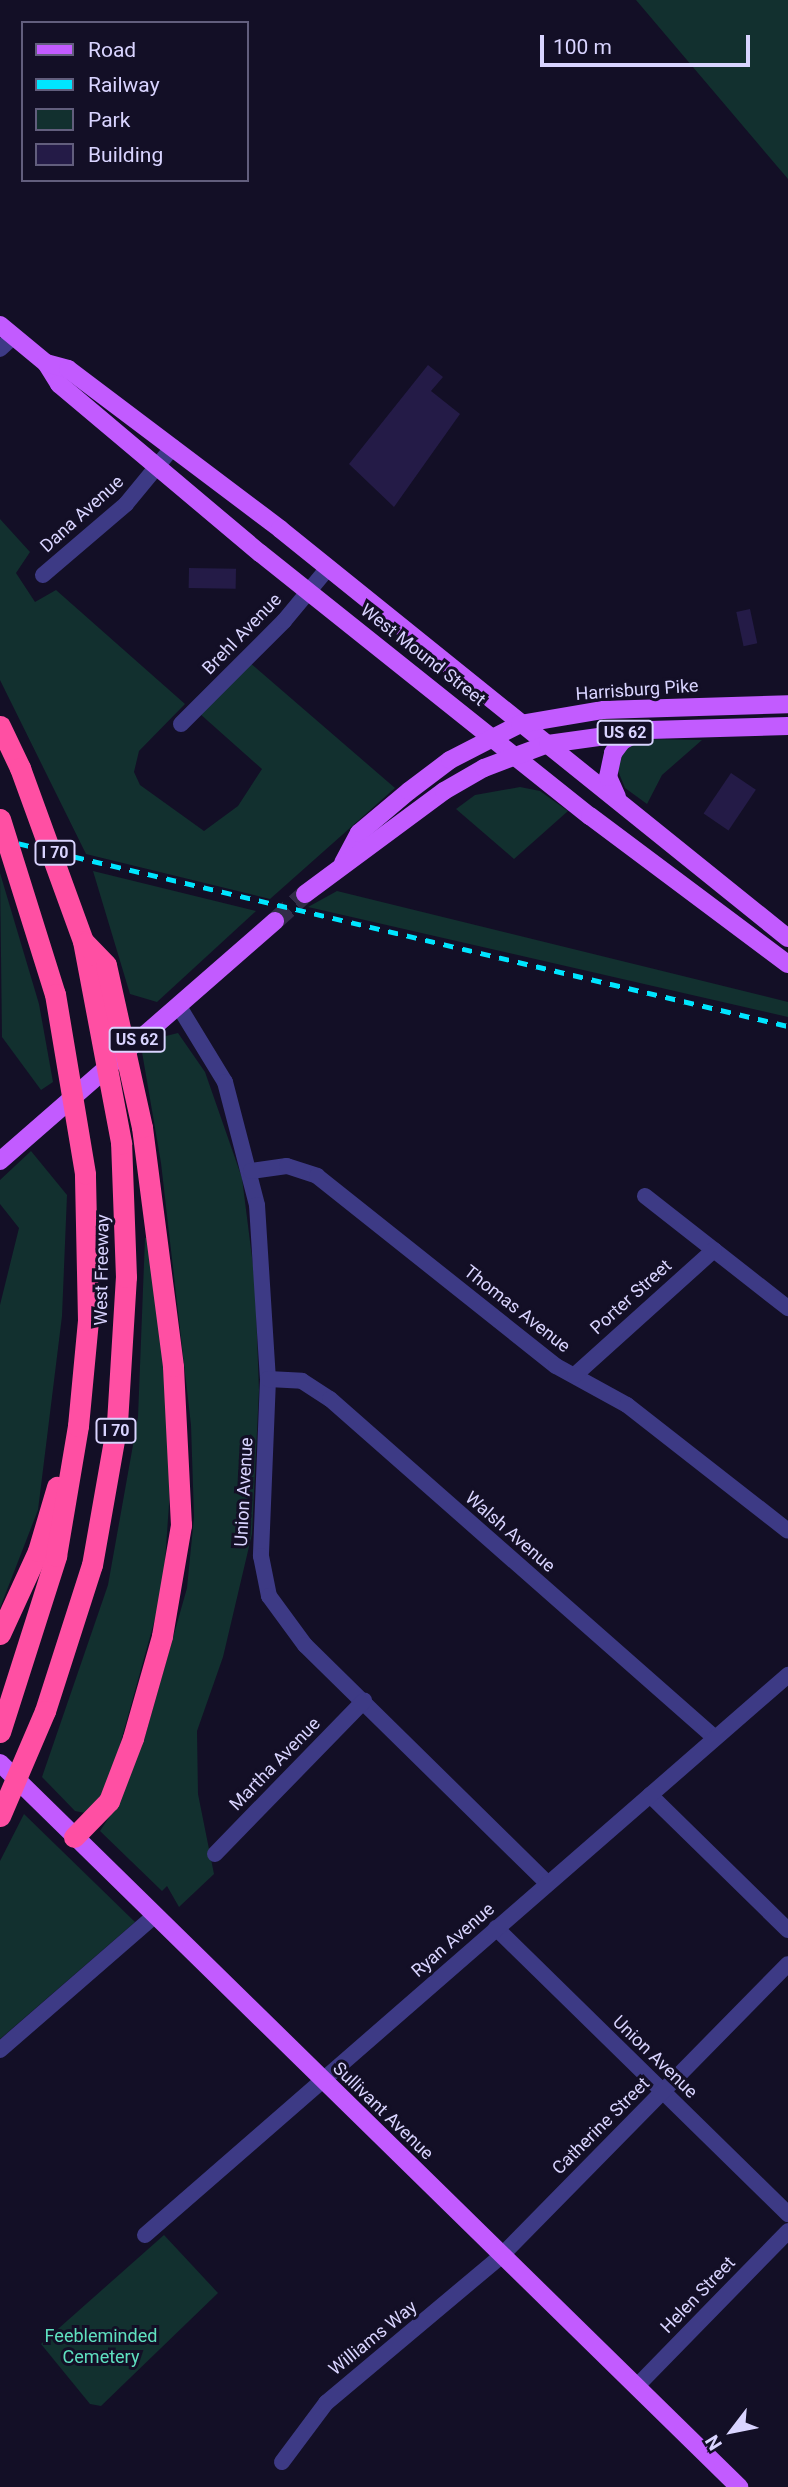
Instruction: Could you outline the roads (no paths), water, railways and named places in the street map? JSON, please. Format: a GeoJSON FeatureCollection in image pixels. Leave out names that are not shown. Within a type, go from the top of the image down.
{"type":"FeatureCollection","features":[{"type":"Feature","properties":{"kind":"highway","name":"West Freeway"},"geometry":{"type":"LineString","coordinates":[[0,726],[20,768],[83,942],[121,1143],[126,1277],[117,1423],[92,1565],[45,1712],[0,1816]]}},
{"type":"Feature","properties":{"kind":"highway","name":"West Freeway"},"geometry":{"type":"LineString","coordinates":[[0,820],[55,994],[85,1174],[88,1320],[78,1426],[56,1556],[16,1689],[0,1732]]}},
{"type":"Feature","properties":{"kind":"highway"},"geometry":{"type":"LineString","coordinates":[[74,1837],[109,1801],[133,1738],[162,1636],[181,1525],[173,1366],[142,1127],[106,965],[83,942]]}},
{"type":"Feature","properties":{"kind":"highway"},"geometry":{"type":"LineString","coordinates":[[0,1634],[38,1551],[78,1426]]}},
{"type":"Feature","properties":{"kind":"main road","name":"West Mound Street"},"geometry":{"type":"LineString","coordinates":[[7,331],[46,363],[59,384],[309,591],[517,757],[788,964]]}},
{"type":"Feature","properties":{"kind":"main road","name":"West Mound Street"},"geometry":{"type":"LineString","coordinates":[[46,363],[68,369],[173,447],[328,568],[788,938]]}},
{"type":"Feature","properties":{"kind":"main road","name":"Harrisburg Pike"},"geometry":{"type":"LineString","coordinates":[[492,737],[520,724],[602,710],[788,704]]}},
{"type":"Feature","properties":{"kind":"main road","name":"US 62"},"geometry":{"type":"LineString","coordinates":[[305,894],[343,863],[444,791],[548,744],[649,730],[788,726]]}},
{"type":"Feature","properties":{"kind":"main road"},"geometry":{"type":"LineString","coordinates":[[619,801],[608,777],[613,754],[627,737],[649,730]]}},
{"type":"Feature","properties":{"kind":"main road","name":"US 62"},"geometry":{"type":"LineString","coordinates":[[343,863],[359,833],[379,816],[450,760],[492,737]]}},
{"type":"Feature","properties":{"kind":"main road","name":"US 62"},"geometry":{"type":"LineString","coordinates":[[0,1161],[275,921]]}},
{"type":"Feature","properties":{"kind":"main road","name":"Sullivant Avenue"},"geometry":{"type":"LineString","coordinates":[[0,1763],[321,2081],[739,2487]]}},
{"type":"Feature","properties":{"kind":"street"},"geometry":{"type":"LineString","coordinates":[[0,349],[7,331]]}},
{"type":"Feature","properties":{"kind":"street","name":"Dana Avenue"},"geometry":{"type":"LineString","coordinates":[[43,575],[127,504],[173,447]]}},
{"type":"Feature","properties":{"kind":"street","name":"Brehl Avenue"},"geometry":{"type":"LineString","coordinates":[[181,724],[328,568]]}},
{"type":"Feature","properties":{"kind":"street","name":"Union Avenue"},"geometry":{"type":"LineString","coordinates":[[178,1005],[225,1082],[251,1171],[264,1271],[268,1379],[263,1576],[290,1629],[547,1883]]}},
{"type":"Feature","properties":{"kind":"street","name":"Thomas Avenue"},"geometry":{"type":"LineString","coordinates":[[251,1171],[287,1166],[317,1176],[575,1375],[627,1405],[788,1531]]}},
{"type":"Feature","properties":{"kind":"street"},"geometry":{"type":"LineString","coordinates":[[645,1196],[788,1308]]}},
{"type":"Feature","properties":{"kind":"street","name":"Porter Street"},"geometry":{"type":"LineString","coordinates":[[575,1375],[714,1250]]}},
{"type":"Feature","properties":{"kind":"street","name":"Walsh Avenue"},"geometry":{"type":"LineString","coordinates":[[268,1379],[302,1381],[330,1399],[715,1738]]}},
{"type":"Feature","properties":{"kind":"street","name":"Ryan Avenue"},"geometry":{"type":"LineString","coordinates":[[145,2235],[788,1675]]}},
{"type":"Feature","properties":{"kind":"street","name":"Martha Avenue"},"geometry":{"type":"LineString","coordinates":[[215,1854],[364,1701]]}},
{"type":"Feature","properties":{"kind":"street"},"geometry":{"type":"LineString","coordinates":[[650,1795],[788,1930]]}},
{"type":"Feature","properties":{"kind":"street"},"geometry":{"type":"LineString","coordinates":[[0,2050],[154,1916]]}},
{"type":"Feature","properties":{"kind":"street","name":"Union Avenue"},"geometry":{"type":"LineString","coordinates":[[496,1928],[788,2214]]}},
{"type":"Feature","properties":{"kind":"street","name":"Catherine Street"},"geometry":{"type":"LineString","coordinates":[[501,2256],[788,1964]]}},
{"type":"Feature","properties":{"kind":"street","name":"Helen Street"},"geometry":{"type":"LineString","coordinates":[[636,2386],[788,2231]]}},
{"type":"Feature","properties":{"kind":"street","name":"Williams Way"},"geometry":{"type":"LineString","coordinates":[[282,2462],[326,2403],[501,2256]]}},
{"type":"Feature","properties":{"kind":"tunnel"},"geometry":{"type":"LineString","coordinates":[[275,921],[305,894]]}},
{"type":"Feature","properties":{"kind":"railway"},"geometry":{"type":"LineString","coordinates":[[0,839],[788,1026]]}},
{"type":"Feature","properties":{"kind":"park label","name":"Feebleminded Cemetery"},"geometry":{"type":"Point","coordinates":[101,2347]}}]}
